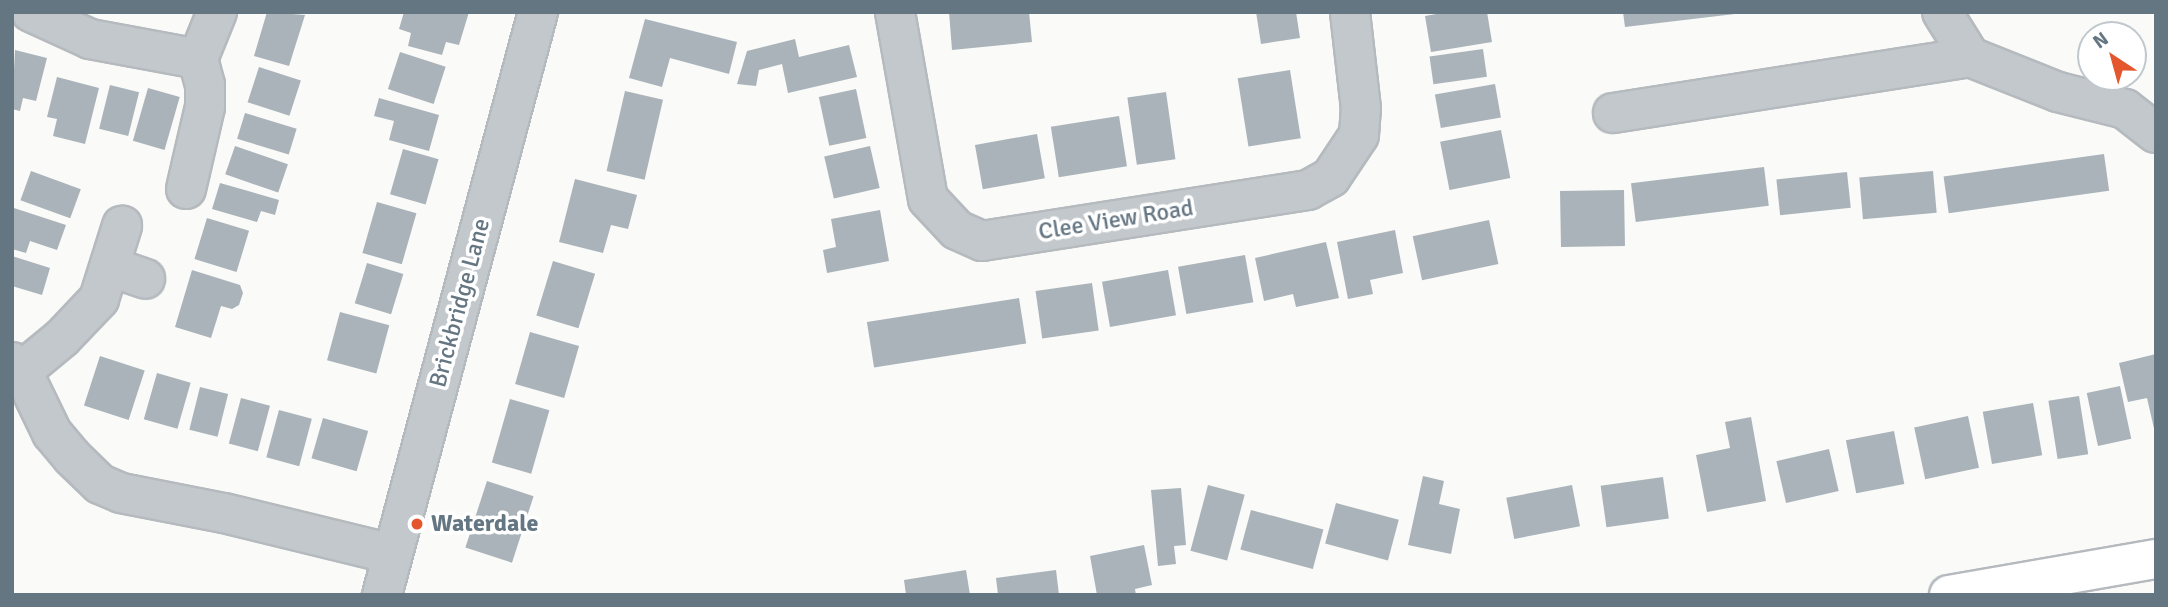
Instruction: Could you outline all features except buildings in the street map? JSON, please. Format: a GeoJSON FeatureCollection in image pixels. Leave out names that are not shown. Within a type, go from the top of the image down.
{"type":"FeatureCollection","features":[{"type":"Feature","properties":{"kind":"main road"},"geometry":{"type":"LineString","coordinates":[[1949,595],[2156,559]]}},
{"type":"Feature","properties":{"kind":"street"},"geometry":{"type":"LineString","coordinates":[[32,12],[90,39],[198,59]]}},
{"type":"Feature","properties":{"kind":"street"},"geometry":{"type":"LineString","coordinates":[[186,189],[205,107],[205,85],[198,59],[217,12]]}},
{"type":"Feature","properties":{"kind":"street","name":"Brickbridge Lane"},"geometry":{"type":"LineString","coordinates":[[382,595],[538,12]]}},
{"type":"Feature","properties":{"kind":"street","name":"Clee View Road"},"geometry":{"type":"LineString","coordinates":[[895,12],[928,199],[957,230],[982,241],[1308,190],[1331,177],[1359,135],[1361,109],[1350,12]]}},
{"type":"Feature","properties":{"kind":"street"},"geometry":{"type":"LineString","coordinates":[[1942,12],[1970,57]]}},
{"type":"Feature","properties":{"kind":"street"},"geometry":{"type":"LineString","coordinates":[[1613,113],[1970,57],[2058,92],[2125,108],[2156,133]]}},
{"type":"Feature","properties":{"kind":"street"},"geometry":{"type":"LineString","coordinates":[[122,226],[128,273],[62,338],[17,367],[52,433],[100,484],[121,493],[224,513],[392,554]]}},
{"type":"Feature","properties":{"kind":"place","name":"Waterdale"},"geometry":{"type":"Point","coordinates":[417,524]}}]}
